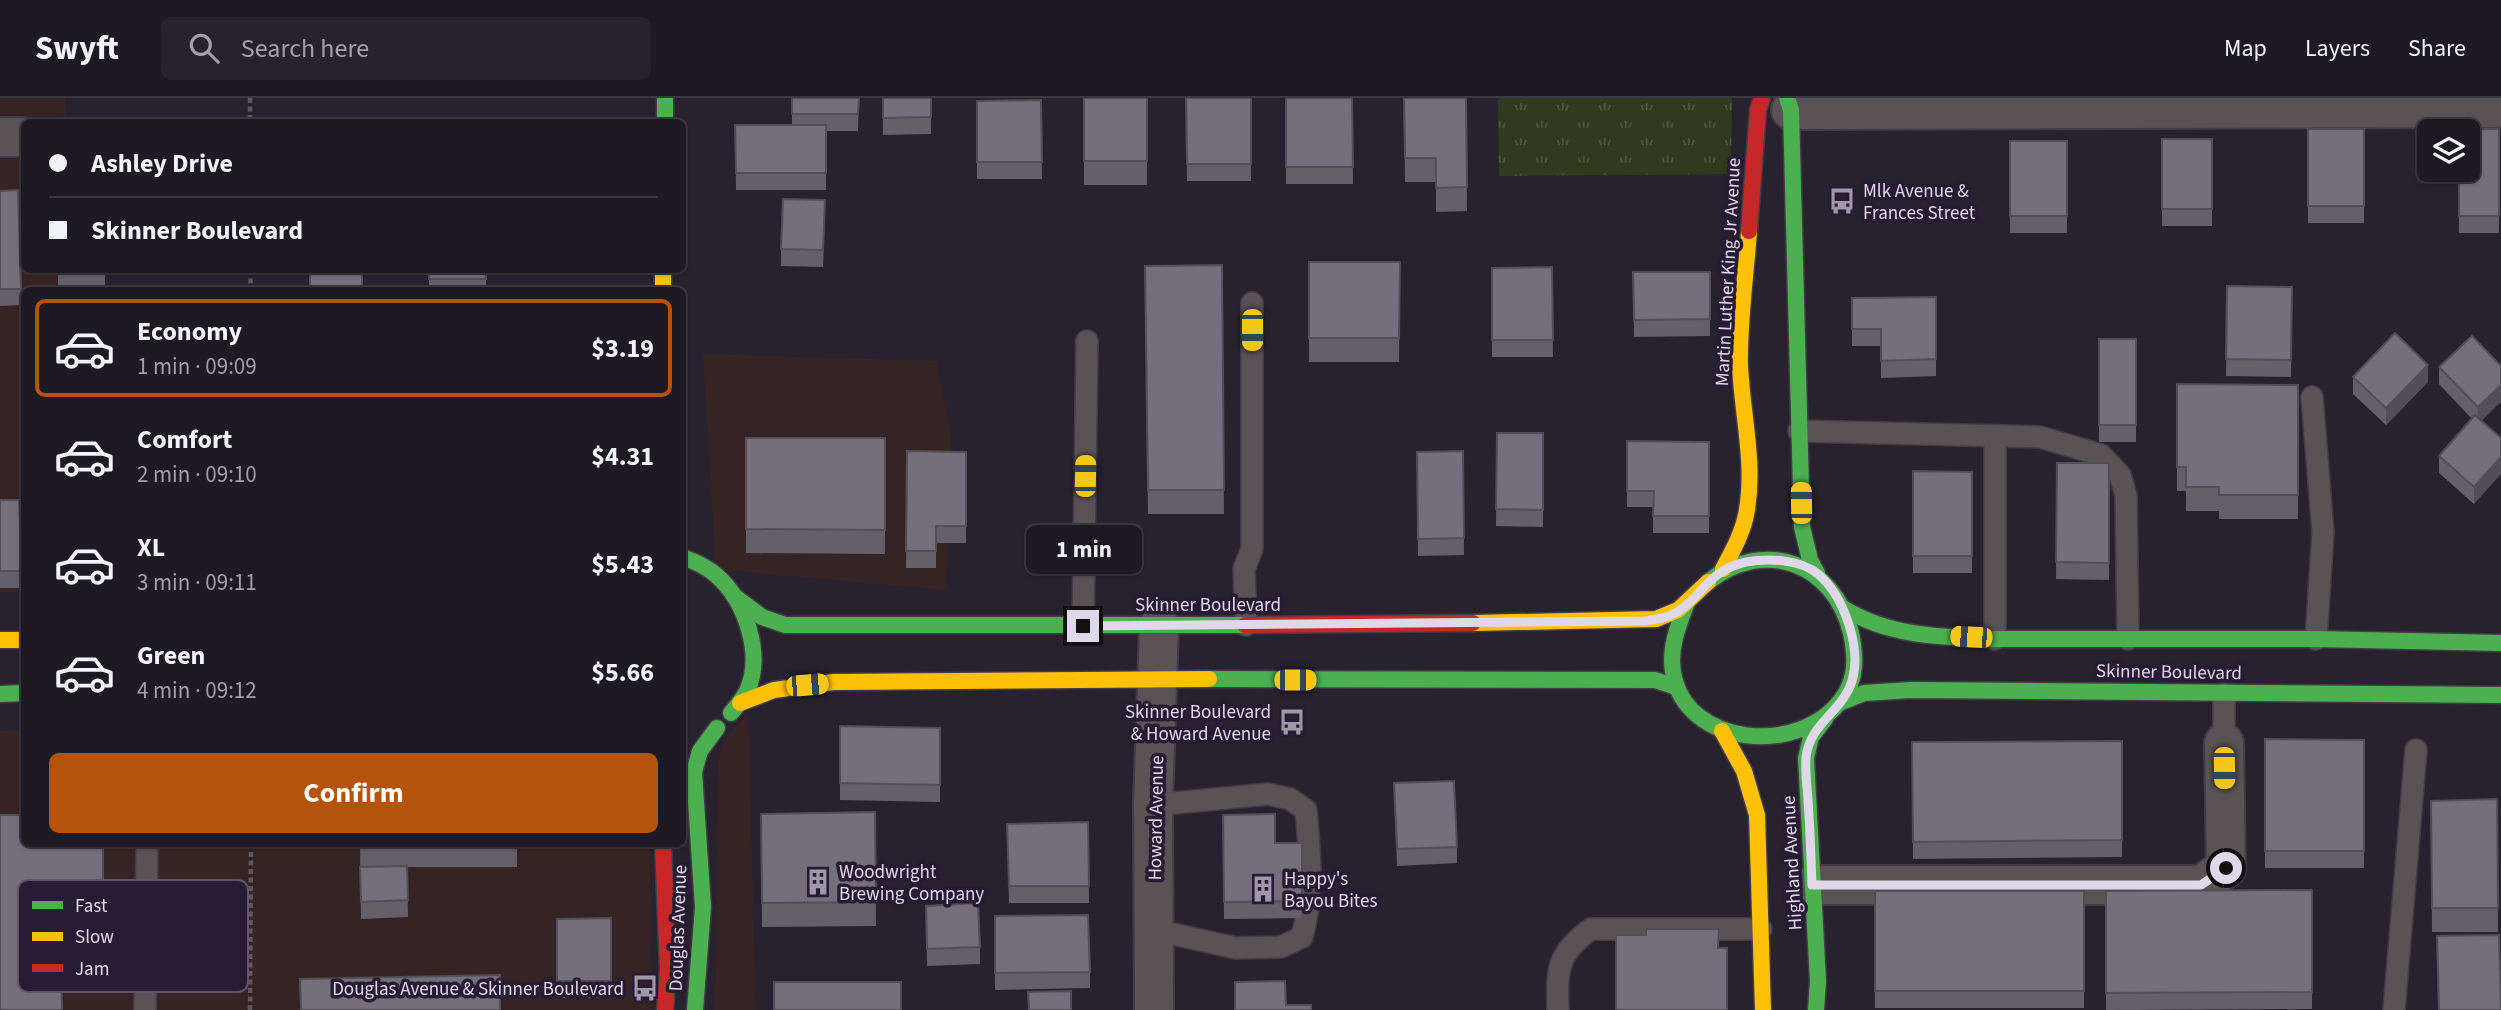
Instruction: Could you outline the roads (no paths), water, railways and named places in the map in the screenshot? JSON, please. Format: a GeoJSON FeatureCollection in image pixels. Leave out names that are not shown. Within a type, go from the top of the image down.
{"type":"FeatureCollection","features":[{"type":"Feature","properties":{"kind":"main road"},"geometry":{"type":"LineString","coordinates":[[665,98],[665,119]]}},
{"type":"Feature","properties":{"kind":"main road"},"geometry":{"type":"LineString","coordinates":[[1780,102],[1802,527],[1810,561],[1817,573]]}},
{"type":"Feature","properties":{"kind":"main road","name":"Martin Luther King Jr Avenue"},"geometry":{"type":"LineString","coordinates":[[1723,569],[1740,538],[1751,493],[1751,460],[1740,388],[1740,361],[1758,110],[1780,102]]}},
{"type":"Feature","properties":{"kind":"main road","name":"Skinner Boulevard"},"geometry":{"type":"LineString","coordinates":[[686,745],[700,740],[717,728],[740,703],[749,686],[753,660],[752,641],[746,618],[734,596],[717,575],[687,552]]}},
{"type":"Feature","properties":{"kind":"main road"},"geometry":{"type":"LineString","coordinates":[[1723,569],[1746,562],[1768,560],[1796,564],[1817,573]]}},
{"type":"Feature","properties":{"kind":"main road","name":"Skinner Boulevard"},"geometry":{"type":"LineString","coordinates":[[734,596],[762,617],[785,625],[1159,626],[1643,621],[1669,616],[1686,605],[1723,569]]}},
{"type":"Feature","properties":{"kind":"main road","name":"Skinner Boulevard"},"geometry":{"type":"LineString","coordinates":[[1686,605],[1674,644],[1672,668],[1676,687],[1686,703],[1702,719],[1722,731],[1762,737],[1803,731],[1825,719],[1839,703],[1851,684],[1856,666],[1854,645],[1843,608],[1817,573]]}},
{"type":"Feature","properties":{"kind":"main road","name":"Skinner Boulevard"},"geometry":{"type":"LineString","coordinates":[[1843,608],[1868,622],[1903,631],[1995,639],[2316,639],[2501,643]]}},
{"type":"Feature","properties":{"kind":"main road"},"geometry":{"type":"LineString","coordinates":[[0,640],[21,640]]}},
{"type":"Feature","properties":{"kind":"main road","name":"Skinner Boulevard"},"geometry":{"type":"LineString","coordinates":[[740,703],[757,694],[781,687],[834,682],[1158,679],[1655,680],[1676,687]]}},
{"type":"Feature","properties":{"kind":"main road","name":"Skinner Boulevard"},"geometry":{"type":"LineString","coordinates":[[1839,703],[1855,694],[1886,691],[2501,695]]}},
{"type":"Feature","properties":{"kind":"main road"},"geometry":{"type":"LineString","coordinates":[[0,694],[21,693]]}},
{"type":"Feature","properties":{"kind":"main road","name":"Highland Avenue"},"geometry":{"type":"LineString","coordinates":[[1816,1010],[1818,981],[1806,758],[1811,737],[1825,719]]}},
{"type":"Feature","properties":{"kind":"main road","name":"Douglas Avenue"},"geometry":{"type":"LineString","coordinates":[[695,1010],[702,907],[694,772],[700,751],[717,728]]}},
{"type":"Feature","properties":{"kind":"main road","name":"Highland Avenue"},"geometry":{"type":"LineString","coordinates":[[1722,731],[1735,751],[1752,788],[1757,816],[1763,1010]]}},
{"type":"Feature","properties":{"kind":"main road","name":"Douglas Avenue"},"geometry":{"type":"LineString","coordinates":[[663,847],[667,968],[665,1010]]}},
{"type":"Feature","properties":{"kind":"street"},"geometry":{"type":"LineString","coordinates":[[1780,102],[2496,108]]}},
{"type":"Feature","properties":{"kind":"street"},"geometry":{"type":"LineString","coordinates":[[0,137],[21,137]]}},
{"type":"Feature","properties":{"kind":"street","name":"Howard Avenue"},"geometry":{"type":"LineString","coordinates":[[1154,1010],[1153,805],[1159,626]]}},
{"type":"Feature","properties":{"kind":"street"},"geometry":{"type":"LineString","coordinates":[[1812,885],[2201,885],[2226,868],[2224,743]]}},
{"type":"Feature","properties":{"kind":"lane"},"geometry":{"type":"LineString","coordinates":[[1246,625],[1244,569],[1252,549],[1252,303]]}},
{"type":"Feature","properties":{"kind":"lane"},"geometry":{"type":"LineString","coordinates":[[1083,626],[1087,341]]}},
{"type":"Feature","properties":{"kind":"lane"},"geometry":{"type":"LineString","coordinates":[[2312,397],[2323,532],[2316,639]]}},
{"type":"Feature","properties":{"kind":"lane"},"geometry":{"type":"LineString","coordinates":[[1799,431],[2040,437],[2101,455],[2120,475],[2126,495],[2128,639]]}},
{"type":"Feature","properties":{"kind":"lane"},"geometry":{"type":"LineString","coordinates":[[1995,436],[1995,639]]}},
{"type":"Feature","properties":{"kind":"lane"},"geometry":{"type":"LineString","coordinates":[[2224,694],[2224,743]]}},
{"type":"Feature","properties":{"kind":"lane"},"geometry":{"type":"LineString","coordinates":[[2394,1010],[2416,750]]}},
{"type":"Feature","properties":{"kind":"lane"},"geometry":{"type":"LineString","coordinates":[[1153,805],[1268,794],[1290,799],[1306,810],[1310,861],[1309,910],[1302,937],[1281,947],[1236,948],[1154,930]]}},
{"type":"Feature","properties":{"kind":"lane"},"geometry":{"type":"LineString","coordinates":[[146,880],[147,847]]}},
{"type":"Feature","properties":{"kind":"lane"},"geometry":{"type":"LineString","coordinates":[[1558,1010],[1557,971],[1573,942],[1591,929],[1761,929]]}},
{"type":"Feature","properties":{"kind":"lane"},"geometry":{"type":"LineString","coordinates":[[145,992],[145,1010]]}},
{"type":"Feature","properties":{"kind":"place","name":"Mlk Avenue & Frances Street"},"geometry":{"type":"Point","coordinates":[1842,201]}},
{"type":"Feature","properties":{"kind":"place","name":"Skinner Boulevard & Howard Avenue"},"geometry":{"type":"Point","coordinates":[1292,722]}},
{"type":"Feature","properties":{"kind":"place","name":"Woodwright Brewing Company"},"geometry":{"type":"Point","coordinates":[818,882]}},
{"type":"Feature","properties":{"kind":"place","name":"Happy's Bayou Bites"},"geometry":{"type":"Point","coordinates":[1263,889]}},
{"type":"Feature","properties":{"kind":"place","name":"Douglas Avenue & Skinner Boulevard"},"geometry":{"type":"Point","coordinates":[645,988]}}]}
